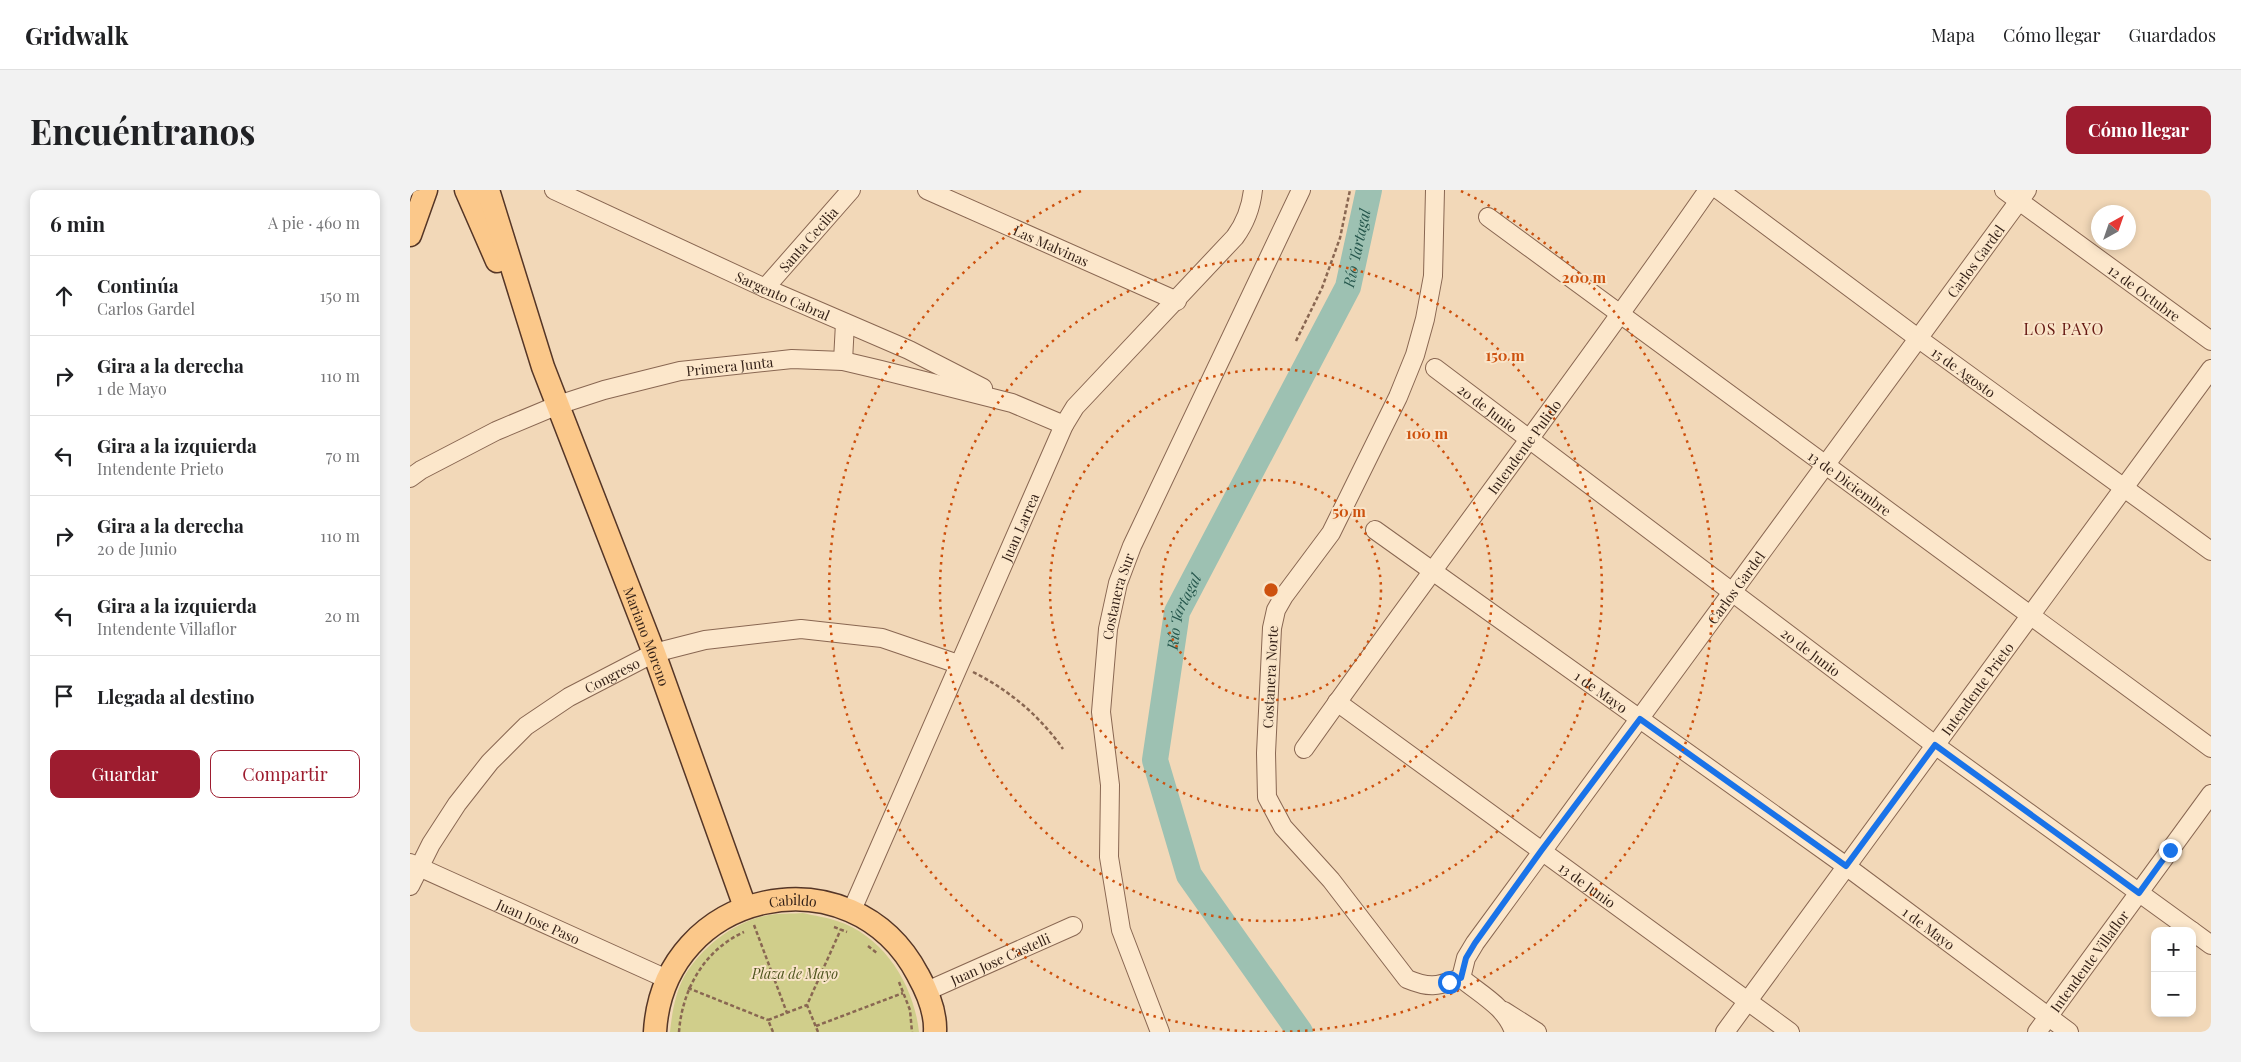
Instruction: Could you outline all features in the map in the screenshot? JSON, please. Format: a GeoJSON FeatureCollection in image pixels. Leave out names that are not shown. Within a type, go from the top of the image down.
{"type":"FeatureCollection","features":[{"type":"Feature","properties":{"kind":"main road"},"geometry":{"type":"LineString","coordinates":[[411,232],[426,190]]}},
{"type":"Feature","properties":{"kind":"main road"},"geometry":{"type":"LineString","coordinates":[[411,232],[436,190]]}},
{"type":"Feature","properties":{"kind":"main road","name":"Mariano Moreno"},"geometry":{"type":"LineString","coordinates":[[466,190],[544,367]]}},
{"type":"Feature","properties":{"kind":"main road","name":"Mariano Moreno"},"geometry":{"type":"LineString","coordinates":[[488,190],[544,367],[654,653],[745,907]]}},
{"type":"Feature","properties":{"kind":"main road","name":"Cabildo"},"geometry":{"type":"LineString","coordinates":[[655,1032],[656,1013],[666,979],[692,942],[713,924],[745,907],[780,899],[817,900],[846,920],[884,930],[910,958],[927,991],[935,1032]]}},
{"type":"Feature","properties":{"kind":"street","name":"Sargento Cabral"},"geometry":{"type":"LineString","coordinates":[[554,190],[764,288],[909,350],[1012,403]]}},
{"type":"Feature","properties":{"kind":"street","name":"Santa Cecilia"},"geometry":{"type":"LineString","coordinates":[[764,288],[851,190]]}},
{"type":"Feature","properties":{"kind":"street","name":"Las Malvinas"},"geometry":{"type":"LineString","coordinates":[[927,190],[1177,301]]}},
{"type":"Feature","properties":{"kind":"street","name":"Juan Larrea"},"geometry":{"type":"LineString","coordinates":[[846,920],[1064,425],[1075,407],[1177,301],[1244,225],[1251,205],[1253,190]]}},
{"type":"Feature","properties":{"kind":"street","name":"Costanera Sur"},"geometry":{"type":"LineString","coordinates":[[1160,1032],[1121,930],[1114,898],[1109,857],[1110,785],[1101,712],[1108,629],[1118,583],[1132,546],[1301,190]]}},
{"type":"Feature","properties":{"kind":"street","name":"Costanera Norte"},"geometry":{"type":"LineString","coordinates":[[1435,190],[1433,276],[1425,319],[1415,355],[1398,397],[1331,533],[1284,596],[1276,610],[1272,628],[1266,752],[1266,797],[1283,828],[1331,880],[1407,979],[1424,986],[1438,986],[1461,978]]}},
{"type":"Feature","properties":{"kind":"street","name":"Intendente Pulido"},"geometry":{"type":"LineString","coordinates":[[1304,749],[1432,571],[1621,316],[1708,190]]}},
{"type":"Feature","properties":{"kind":"street","name":"15 de Agosto"},"geometry":{"type":"LineString","coordinates":[[1719,190],[1919,339],[2211,551]]}},
{"type":"Feature","properties":{"kind":"street","name":"12 de Octubre"},"geometry":{"type":"LineString","coordinates":[[2004,190],[2023,195],[2211,341]]}},
{"type":"Feature","properties":{"kind":"street","name":"Carlos Gardel"},"geometry":{"type":"LineString","coordinates":[[1461,978],[1466,958],[1475,943],[1541,851],[1640,719],[2023,195]]}},
{"type":"Feature","properties":{"kind":"street","name":"13 de Diciembre"},"geometry":{"type":"LineString","coordinates":[[1488,218],[2211,748]]}},
{"type":"Feature","properties":{"kind":"street"},"geometry":{"type":"LineString","coordinates":[[843,361],[845,323]]}},
{"type":"Feature","properties":{"kind":"street","name":"Primera Junta"},"geometry":{"type":"LineString","coordinates":[[410,478],[421,470],[496,431],[558,405],[604,390],[680,371],[792,359],[843,361],[1012,403],[1064,425]]}},
{"type":"Feature","properties":{"kind":"street","name":"20 de Junio"},"geometry":{"type":"LineString","coordinates":[[1435,368],[1935,745],[2186,927]]}},
{"type":"Feature","properties":{"kind":"street","name":"Intendente Prieto"},"geometry":{"type":"LineString","coordinates":[[1725,1032],[2211,368]]}},
{"type":"Feature","properties":{"kind":"street","name":"1 de Mayo"},"geometry":{"type":"LineString","coordinates":[[1375,530],[1846,866],[2069,1032]]}},
{"type":"Feature","properties":{"kind":"street","name":"Congreso"},"geometry":{"type":"LineString","coordinates":[[410,886],[414,865],[457,804],[490,762],[526,726],[569,697],[654,653],[705,640],[801,629],[882,638],[958,664]]}},
{"type":"Feature","properties":{"kind":"street","name":"13 de Junio"},"geometry":{"type":"LineString","coordinates":[[1337,702],[1790,1032]]}},
{"type":"Feature","properties":{"kind":"street","name":"Intendente Villaflor"},"geometry":{"type":"LineString","coordinates":[[2037,1032],[2211,794]]}},
{"type":"Feature","properties":{"kind":"street","name":"Juan Jose Paso"},"geometry":{"type":"LineString","coordinates":[[414,865],[666,979]]}},
{"type":"Feature","properties":{"kind":"street","name":"Juan Jose Castelli"},"geometry":{"type":"LineString","coordinates":[[927,991],[1073,926]]}},
{"type":"Feature","properties":{"kind":"street","name":"20 de Junio"},"geometry":{"type":"LineString","coordinates":[[2196,934],[2211,945]]}},
{"type":"Feature","properties":{"kind":"street"},"geometry":{"type":"LineString","coordinates":[[1461,978],[1500,1008],[1537,1032]]}},
{"type":"Feature","properties":{"kind":"street"},"geometry":{"type":"LineString","coordinates":[[1500,1008],[1511,1022],[1514,1032]]}},
{"type":"Feature","properties":{"kind":"path"},"geometry":{"type":"LineString","coordinates":[[1296,340],[1322,288],[1334,255],[1340,238],[1350,190]]}},
{"type":"Feature","properties":{"kind":"path"},"geometry":{"type":"LineString","coordinates":[[958,664],[989,680],[1022,704],[1049,729],[1064,749]]}},
{"type":"Feature","properties":{"kind":"path"},"geometry":{"type":"LineString","coordinates":[[745,907],[755,927],[787,1013]]}},
{"type":"Feature","properties":{"kind":"path"},"geometry":{"type":"LineString","coordinates":[[832,926],[846,920]]}},
{"type":"Feature","properties":{"kind":"path"},"geometry":{"type":"LineString","coordinates":[[846,920],[852,934]]}},
{"type":"Feature","properties":{"kind":"path"},"geometry":{"type":"LineString","coordinates":[[818,1032],[808,1005],[846,920]]}},
{"type":"Feature","properties":{"kind":"path"},"geometry":{"type":"LineString","coordinates":[[679,1032],[680,1012],[689,988],[708,957],[732,937],[761,924]]}},
{"type":"Feature","properties":{"kind":"path"},"geometry":{"type":"LineString","coordinates":[[865,944],[883,960]]}},
{"type":"Feature","properties":{"kind":"path"},"geometry":{"type":"LineString","coordinates":[[666,979],[768,1020],[808,1005]]}},
{"type":"Feature","properties":{"kind":"path"},"geometry":{"type":"LineString","coordinates":[[898,980],[910,1010],[912,1032]]}},
{"type":"Feature","properties":{"kind":"path"},"geometry":{"type":"LineString","coordinates":[[816,1026],[903,993]]}},
{"type":"Feature","properties":{"kind":"path"},"geometry":{"type":"LineString","coordinates":[[768,1020],[772,1032]]}},
{"type":"Feature","properties":{"kind":"green space","name":"Plaza de Mayo"},"geometry":{"type":"Polygon","coordinates":[[[803,913],[833,920],[854,928],[882,950],[894,964],[911,997],[919,1032],[670,1032],[674,1004],[681,983],[691,966],[709,946],[732,929],[756,918],[773,914],[803,913]]]}},
{"type":"Feature","properties":{"kind":"waterway","name":"Río Tartagal"},"geometry":{"type":"LineString","coordinates":[[1300,1032],[1189,875],[1155,760],[1177,612],[1348,287],[1369,190]]}},
{"type":"Feature","properties":{"kind":"district","name":"LOS PAYO"},"geometry":{"type":"Point","coordinates":[2064,328]}},
{"type":"Feature","properties":{"kind":"route"},"geometry":{"type":"LineString","coordinates":[[1449,982],[1461,978],[1466,958],[1475,943],[1640,719],[1846,866],[1935,745],[2139,893],[2170,850]]}}]}
